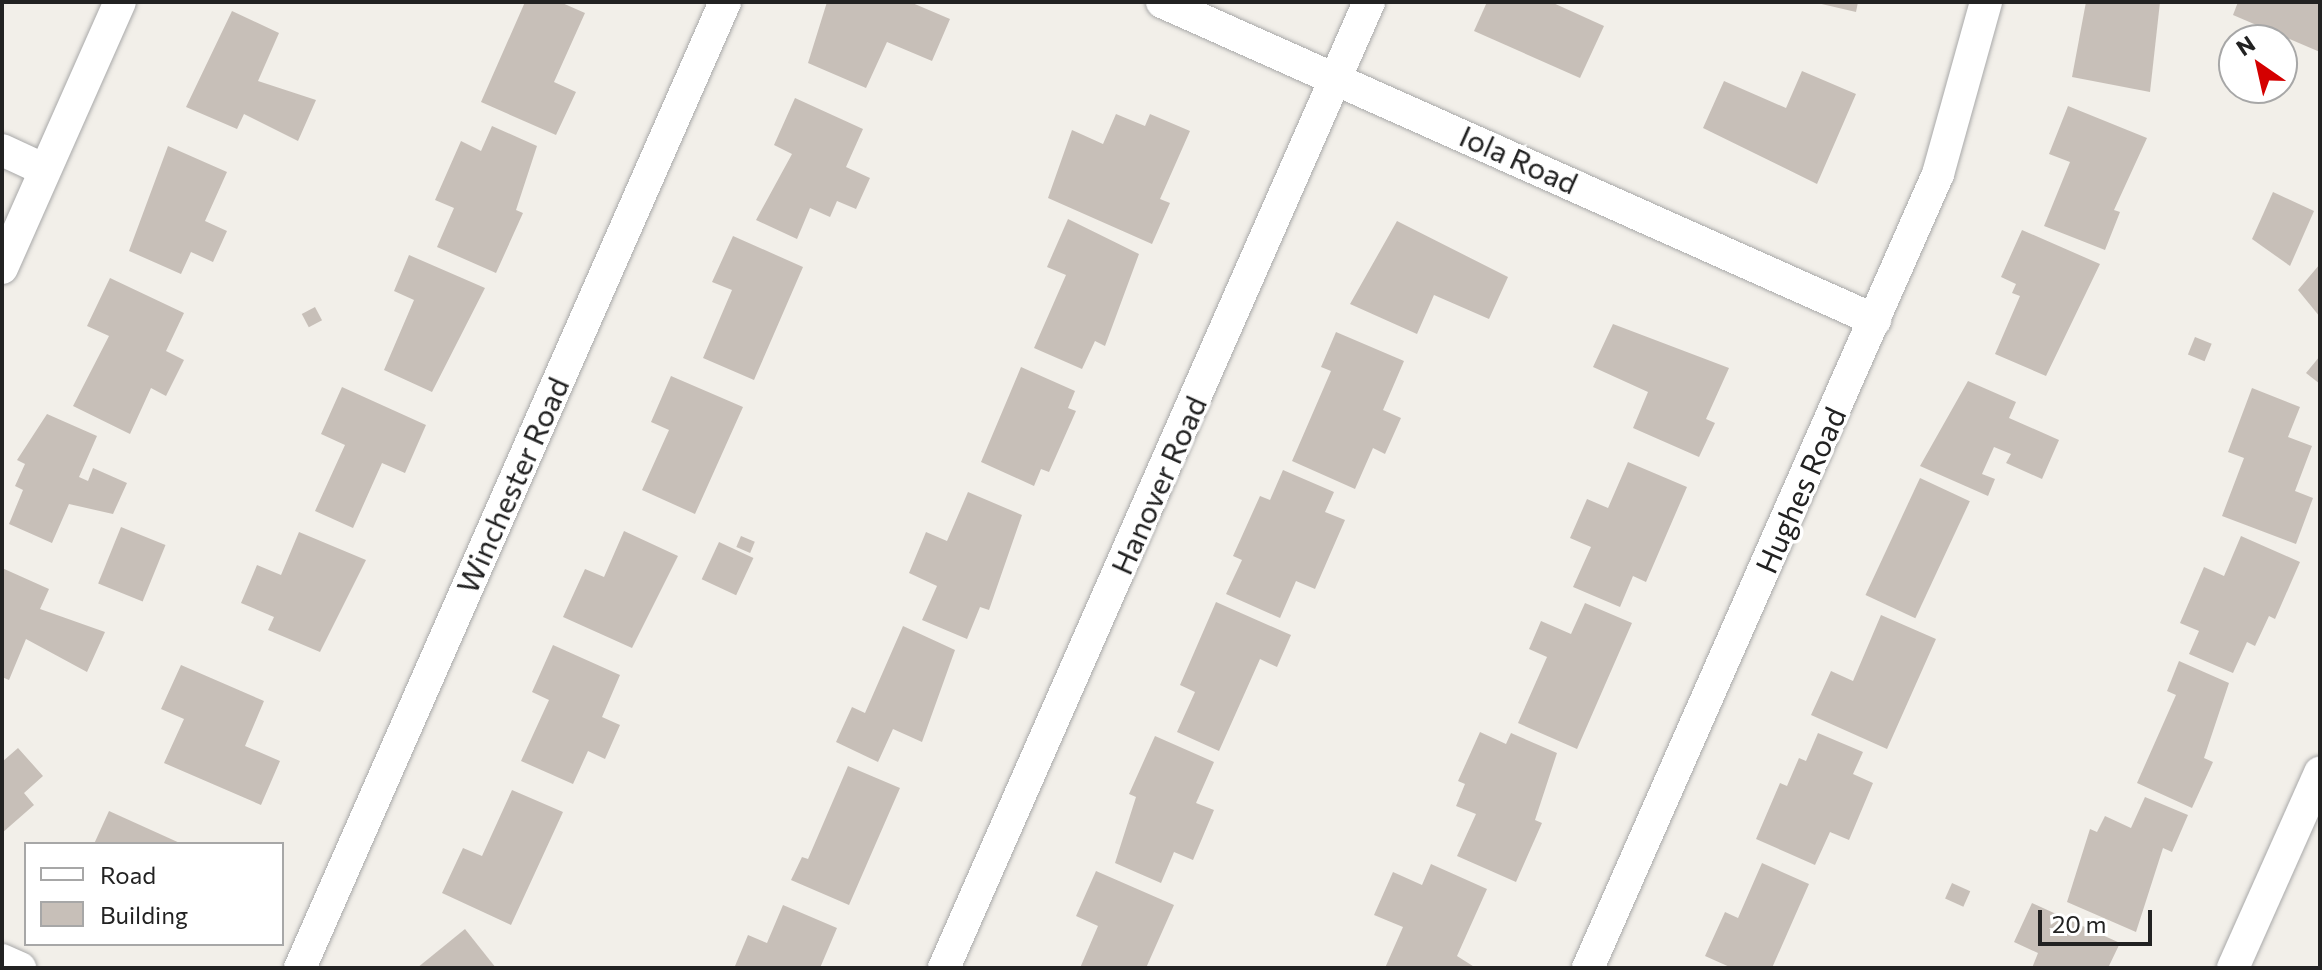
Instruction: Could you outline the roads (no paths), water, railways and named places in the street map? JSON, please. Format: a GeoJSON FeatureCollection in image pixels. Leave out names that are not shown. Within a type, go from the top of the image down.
{"type":"FeatureCollection","features":[{"type":"Feature","properties":{"kind":"street"},"geometry":{"type":"LineString","coordinates":[[2,268],[120,2]]}},
{"type":"Feature","properties":{"kind":"street","name":"Winchester Road"},"geometry":{"type":"LineString","coordinates":[[300,968],[725,2]]}},
{"type":"Feature","properties":{"kind":"street","name":"Iola Road"},"geometry":{"type":"LineString","coordinates":[[1162,2],[1875,320]]}},
{"type":"Feature","properties":{"kind":"street","name":"Hanover Road"},"geometry":{"type":"LineString","coordinates":[[944,968],[1369,2]]}},
{"type":"Feature","properties":{"kind":"street","name":"Hughes Road"},"geometry":{"type":"LineString","coordinates":[[1588,968],[1938,174],[1986,2]]}},
{"type":"Feature","properties":{"kind":"street"},"geometry":{"type":"LineString","coordinates":[[2,150],[45,170]]}},
{"type":"Feature","properties":{"kind":"street"},"geometry":{"type":"LineString","coordinates":[[2233,968],[2320,773]]}},
{"type":"Feature","properties":{"kind":"street"},"geometry":{"type":"LineString","coordinates":[[2,960],[20,968]]}}]}
